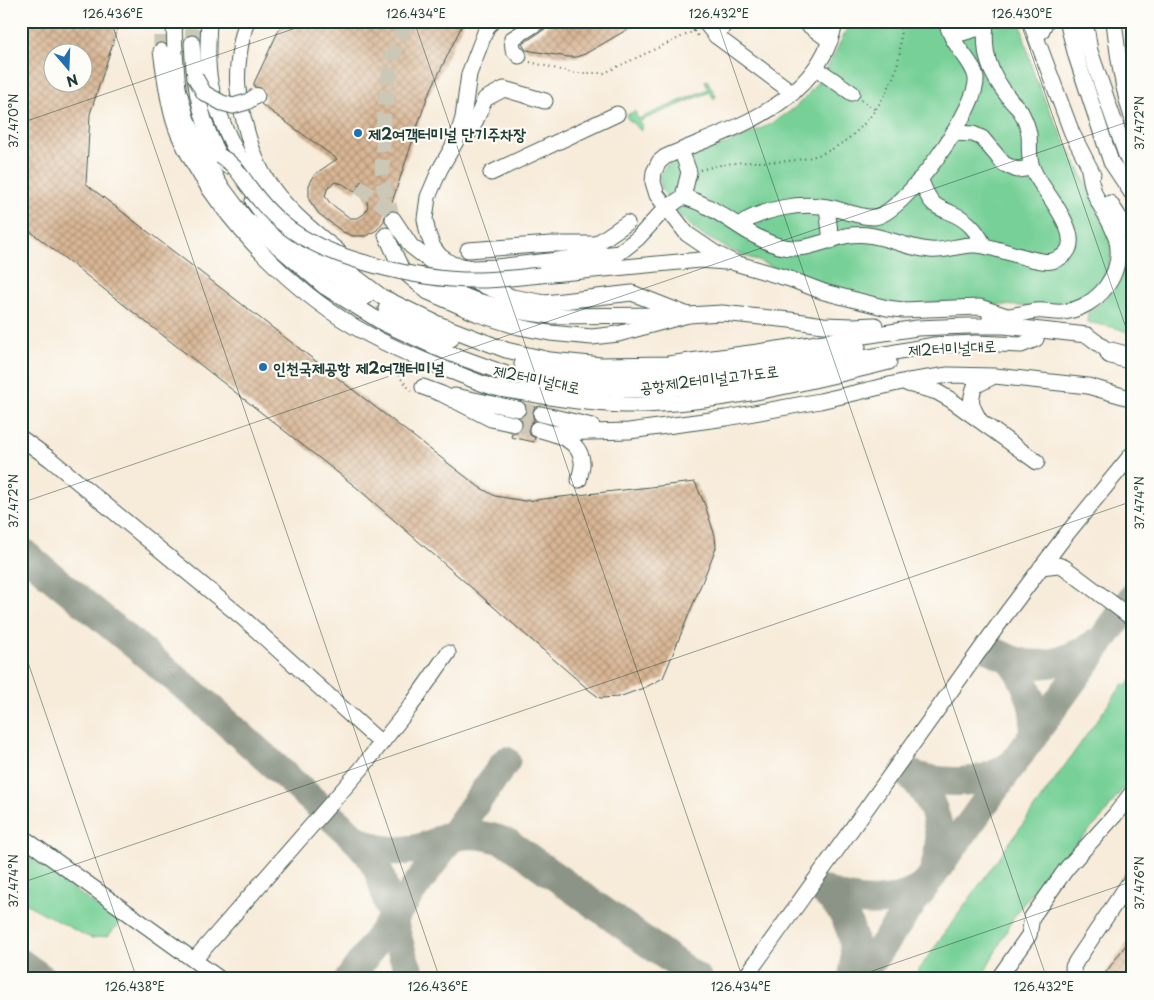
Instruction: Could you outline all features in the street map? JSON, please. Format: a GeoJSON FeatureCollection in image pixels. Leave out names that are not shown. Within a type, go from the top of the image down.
{"type":"FeatureCollection","features":[{"type":"Feature","properties":{"kind":"highway","name":"제2터미널대로"},"geometry":{"type":"LineString","coordinates":[[1111,352],[1133,359]]}},
{"type":"Feature","properties":{"kind":"street","name":"제2터미널대로"},"geometry":{"type":"LineString","coordinates":[[209,21],[207,50],[212,89],[231,141],[256,184],[278,210],[316,248],[382,297],[438,324],[506,350],[550,360],[592,364],[668,364],[917,328],[1004,326],[1087,335],[1111,352]]}},
{"type":"Feature","properties":{"kind":"street"},"geometry":{"type":"LineString","coordinates":[[247,21],[241,38],[238,88],[250,146],[262,174],[278,196],[309,227],[338,251],[341,267]]}},
{"type":"Feature","properties":{"kind":"street"},"geometry":{"type":"LineString","coordinates":[[493,21],[487,27],[469,74],[463,118],[456,141],[440,169],[428,197],[425,219],[428,234],[433,247],[440,256],[452,264],[473,268],[619,253],[638,238],[671,205],[687,165]]}},
{"type":"Feature","properties":{"kind":"street"},"geometry":{"type":"LineString","coordinates":[[519,56],[513,49],[512,39],[540,21]]}},
{"type":"Feature","properties":{"kind":"street"},"geometry":{"type":"LineString","coordinates":[[716,36],[727,21]]}},
{"type":"Feature","properties":{"kind":"street"},"geometry":{"type":"LineString","coordinates":[[804,21],[830,41]]}},
{"type":"Feature","properties":{"kind":"street"},"geometry":{"type":"LineString","coordinates":[[735,263],[701,244],[682,228],[657,195],[653,182],[658,162],[665,157],[752,119],[777,105],[793,93],[812,73],[830,41],[836,21]]}},
{"type":"Feature","properties":{"kind":"street"},"geometry":{"type":"LineString","coordinates":[[738,224],[773,209],[810,205],[873,217],[882,215],[890,210],[920,179],[947,144],[963,116],[976,84],[970,65],[952,36],[946,21]]}},
{"type":"Feature","properties":{"kind":"street"},"geometry":{"type":"LineString","coordinates":[[1067,21],[1076,56],[1112,162],[1133,195]]}},
{"type":"Feature","properties":{"kind":"street"},"geometry":{"type":"LineString","coordinates":[[1078,21],[1083,55],[1120,158],[1133,182]]}},
{"type":"Feature","properties":{"kind":"street"},"geometry":{"type":"LineString","coordinates":[[1086,21],[1090,51],[1133,170]]}},
{"type":"Feature","properties":{"kind":"street"},"geometry":{"type":"LineString","coordinates":[[1093,21],[1097,49],[1133,158]]}},
{"type":"Feature","properties":{"kind":"street"},"geometry":{"type":"LineString","coordinates":[[1114,21],[1119,65],[1133,120]]}},
{"type":"Feature","properties":{"kind":"street","name":"제2터미널대로"},"geometry":{"type":"LineString","coordinates":[[174,22],[178,88],[187,120],[218,182],[245,218],[325,287],[383,323],[446,352],[509,375],[580,389],[655,390],[737,381],[933,345],[976,343],[1021,344],[1036,339],[1079,344],[1111,352]]}},
{"type":"Feature","properties":{"kind":"street"},"geometry":{"type":"LineString","coordinates":[[671,205],[697,200],[780,247],[799,249],[846,236],[875,235],[928,250],[941,250],[973,244],[984,245],[1033,259],[1051,262],[1065,254],[1070,245],[1069,229],[1032,168],[1028,132],[1020,111],[1008,98],[986,57],[984,40],[986,24],[952,36]]}},
{"type":"Feature","properties":{"kind":"street"},"geometry":{"type":"LineString","coordinates":[[1039,24],[1050,72],[1072,133],[1088,166],[1133,238]]}},
{"type":"Feature","properties":{"kind":"street"},"geometry":{"type":"LineString","coordinates":[[699,26],[716,36],[793,93]]}},
{"type":"Feature","properties":{"kind":"street","name":"공항제2터미널고가도로"},"geometry":{"type":"LineString","coordinates":[[192,43],[195,77],[206,128],[220,156],[272,226],[317,264],[376,304],[422,329],[504,360],[548,371],[600,377],[669,378],[733,370],[908,338],[956,334],[1036,339]]}},
{"type":"Feature","properties":{"kind":"street","name":"공항제2터미널고가도로"},"geometry":{"type":"LineString","coordinates":[[161,51],[166,86],[178,133],[202,178],[229,214],[272,262],[316,300],[354,326],[408,355],[496,388],[574,402],[633,405],[672,404],[819,380],[924,353],[960,349],[997,349],[1006,344]]}},
{"type":"Feature","properties":{"kind":"street"},"geometry":{"type":"LineString","coordinates":[[823,73],[852,93]]}},
{"type":"Feature","properties":{"kind":"street"},"geometry":{"type":"LineString","coordinates":[[976,80],[994,74]]}},
{"type":"Feature","properties":{"kind":"street"},"geometry":{"type":"LineString","coordinates":[[195,77],[204,93],[222,103],[233,106],[247,102],[256,96]]}},
{"type":"Feature","properties":{"kind":"street"},"geometry":{"type":"LineString","coordinates":[[472,131],[485,99],[504,89],[545,100]]}},
{"type":"Feature","properties":{"kind":"street"},"geometry":{"type":"LineString","coordinates":[[491,173],[617,114]]}},
{"type":"Feature","properties":{"kind":"street"},"geometry":{"type":"LineString","coordinates":[[953,133],[973,134],[982,138],[1004,164],[1017,170],[1032,168]]}},
{"type":"Feature","properties":{"kind":"street"},"geometry":{"type":"LineString","coordinates":[[220,156],[231,162],[251,190],[280,222],[293,232],[319,247],[336,254],[398,270],[452,279],[479,280],[700,260],[735,263],[790,279],[824,292],[887,308],[903,310],[980,307],[1010,316],[1074,325],[1087,335]]}},
{"type":"Feature","properties":{"kind":"street"},"geometry":{"type":"LineString","coordinates":[[436,285],[474,300],[515,312],[551,316],[688,315],[722,312],[823,325],[853,326],[1010,316],[1037,311],[1061,312],[1078,309],[1094,301],[1105,290],[1113,274],[1118,256],[1116,238],[1109,219],[1094,192],[1088,166]]}},
{"type":"Feature","properties":{"kind":"street"},"geometry":{"type":"LineString","coordinates":[[920,179],[935,206],[960,216],[968,222],[984,245]]}},
{"type":"Feature","properties":{"kind":"street"},"geometry":{"type":"LineString","coordinates":[[827,207],[831,241]]}},
{"type":"Feature","properties":{"kind":"street"},"geometry":{"type":"LineString","coordinates":[[873,217],[875,235]]}},
{"type":"Feature","properties":{"kind":"street"},"geometry":{"type":"LineString","coordinates":[[393,219],[411,246],[438,267],[512,297],[545,302],[632,293],[688,315]]}},
{"type":"Feature","properties":{"kind":"street"},"geometry":{"type":"LineString","coordinates":[[468,250],[551,244],[596,244],[627,222]]}},
{"type":"Feature","properties":{"kind":"street"},"geometry":{"type":"LineString","coordinates":[[386,235],[402,270],[428,292],[478,314],[519,327],[550,333],[592,337],[618,334],[688,315]]}},
{"type":"Feature","properties":{"kind":"street"},"geometry":{"type":"LineString","coordinates":[[554,433],[629,431],[765,412],[902,382],[948,375],[995,376],[1088,386],[1133,399]]}},
{"type":"Feature","properties":{"kind":"street"},"geometry":{"type":"LineString","coordinates":[[981,422],[971,406],[971,395],[975,386],[995,376]]}},
{"type":"Feature","properties":{"kind":"street"},"geometry":{"type":"LineString","coordinates":[[902,382],[937,392],[952,400],[1037,462]]}},
{"type":"Feature","properties":{"kind":"street"},"geometry":{"type":"LineString","coordinates":[[423,387],[442,394],[491,419],[514,424]]}},
{"type":"Feature","properties":{"kind":"street"},"geometry":{"type":"LineString","coordinates":[[442,394],[518,409]]}},
{"type":"Feature","properties":{"kind":"street"},"geometry":{"type":"LineString","coordinates":[[579,480],[583,462],[580,453],[571,441],[554,433],[539,422],[629,431]]}},
{"type":"Feature","properties":{"kind":"street"},"geometry":{"type":"LineString","coordinates":[[21,438],[50,459],[244,619],[380,743]]}},
{"type":"Feature","properties":{"kind":"street"},"geometry":{"type":"LineString","coordinates":[[744,979],[1006,614],[1064,536],[1133,453]]}},
{"type":"Feature","properties":{"kind":"street"},"geometry":{"type":"LineString","coordinates":[[1064,536],[1059,550],[1064,568]]}},
{"type":"Feature","properties":{"kind":"street"},"geometry":{"type":"LineString","coordinates":[[1041,567],[1058,565],[1064,568],[1133,619]]}},
{"type":"Feature","properties":{"kind":"street"},"geometry":{"type":"LineString","coordinates":[[194,960],[361,769],[410,707],[448,653]]}},
{"type":"Feature","properties":{"kind":"street"},"geometry":{"type":"LineString","coordinates":[[998,979],[1029,935],[1032,917],[1067,868],[1115,815],[1133,791]]}},
{"type":"Feature","properties":{"kind":"street"},"geometry":{"type":"LineString","coordinates":[[21,836],[220,979]]}},
{"type":"Feature","properties":{"kind":"street"},"geometry":{"type":"LineString","coordinates":[[1074,979],[1073,967],[1077,960],[1133,877]]}},
{"type":"Feature","properties":{"kind":"path"},"geometry":{"type":"LineString","coordinates":[[689,21],[699,26]]}},
{"type":"Feature","properties":{"kind":"path"},"geometry":{"type":"LineString","coordinates":[[687,165],[796,160],[835,148],[856,134],[876,110],[896,73],[900,47],[899,21]]}},
{"type":"Feature","properties":{"kind":"path"},"geometry":{"type":"LineString","coordinates":[[519,56],[538,65],[572,73],[604,73],[699,26]]}},
{"type":"Feature","properties":{"kind":"path"},"geometry":{"type":"LineString","coordinates":[[698,36],[699,26]]}},
{"type":"Feature","properties":{"kind":"path"},"geometry":{"type":"LineString","coordinates":[[852,93],[876,110]]}},
{"type":"Feature","properties":{"kind":"green space"},"geometry":{"type":"Polygon","coordinates":[[[850,21],[1020,21],[1033,72],[1048,107],[1106,224],[1112,249],[1107,277],[1087,298],[1058,308],[945,302],[896,305],[862,298],[733,251],[700,234],[680,216],[662,190],[659,177],[669,163],[677,159],[699,155],[746,136],[769,125],[789,112],[800,103],[818,82],[832,59],[850,21]]]}},
{"type":"Feature","properties":{"kind":"green space"},"geometry":{"type":"Polygon","coordinates":[[[707,80],[716,96],[714,99],[710,92],[640,121],[643,129],[640,130],[627,118],[627,115],[635,111],[638,119],[708,89],[705,81],[707,80]]]}},
{"type":"Feature","properties":{"kind":"green space"},"geometry":{"type":"Polygon","coordinates":[[[1133,251],[1133,334],[1116,328],[1087,322],[1088,312],[1110,294],[1119,280],[1125,252],[1133,251]]]}},
{"type":"Feature","properties":{"kind":"green space"},"geometry":{"type":"Polygon","coordinates":[[[1133,678],[1133,775],[1100,820],[1045,875],[1014,917],[981,979],[912,979],[1123,684],[1127,686],[1133,678]]]}},
{"type":"Feature","properties":{"kind":"green space"},"geometry":{"type":"Polygon","coordinates":[[[21,851],[120,923],[108,936],[92,938],[21,901],[21,851]]]}},
{"type":"Feature","properties":{"kind":"building","name":"인천국제공항 제2여객터미널"},"geometry":{"type":"Polygon","coordinates":[[[21,21],[120,21],[90,114],[86,184],[479,487],[495,496],[525,501],[695,482],[715,536],[716,548],[663,678],[646,687],[619,697],[600,698],[356,487],[21,224],[21,21]]]}},
{"type":"Feature","properties":{"kind":"building","name":"제2여객터미널 단기주차장"},"geometry":{"type":"Polygon","coordinates":[[[283,21],[464,21],[427,98],[389,211],[385,214],[384,221],[377,230],[366,236],[353,236],[343,232],[319,214],[309,200],[309,185],[315,174],[337,159],[261,104],[264,101],[265,95],[261,88],[254,87],[254,83],[283,21]],[[361,181],[355,192],[343,184],[335,182],[328,187],[325,196],[330,203],[350,218],[358,218],[365,213],[368,206],[361,181]]]}},
{"type":"Feature","properties":{"kind":"building"},"geometry":{"type":"Polygon","coordinates":[[[550,21],[642,21],[585,54],[576,57],[526,50],[522,44],[545,29],[550,21]]]}},
{"type":"Feature","properties":{"kind":"building"},"geometry":{"type":"Polygon","coordinates":[[[526,405],[535,407],[532,412],[534,420],[528,427],[530,435],[535,438],[534,442],[511,437],[512,433],[517,433],[523,426],[521,418],[527,411],[526,405]]]}},
{"type":"Feature","properties":{"kind":"building"},"geometry":{"type":"Polygon","coordinates":[[[1133,935],[1133,979],[1101,979],[1133,935]]]}},
{"type":"Feature","properties":{"kind":"taxiway"},"geometry":{"type":"LineString","coordinates":[[21,551],[206,704],[360,844],[372,858],[378,869],[403,956],[412,979]]}},
{"type":"Feature","properties":{"kind":"taxiway"},"geometry":{"type":"LineString","coordinates":[[858,979],[1133,597]]}},
{"type":"Feature","properties":{"kind":"taxiway"},"geometry":{"type":"LineString","coordinates":[[999,654],[1025,663],[1049,664],[1061,661],[1096,643]]}},
{"type":"Feature","properties":{"kind":"taxiway"},"geometry":{"type":"LineString","coordinates":[[993,651],[1010,660],[1016,667],[1026,687],[1034,722],[1030,740]]}},
{"type":"Feature","properties":{"kind":"taxiway"},"geometry":{"type":"LineString","coordinates":[[349,979],[506,761]]}},
{"type":"Feature","properties":{"kind":"taxiway"},"geometry":{"type":"LineString","coordinates":[[905,772],[946,781],[974,780],[987,777],[1012,764]]}},
{"type":"Feature","properties":{"kind":"taxiway"},"geometry":{"type":"LineString","coordinates":[[905,772],[924,792],[936,816],[939,842],[938,856],[934,869]]}},
{"type":"Feature","properties":{"kind":"taxiway"},"geometry":{"type":"LineString","coordinates":[[430,845],[451,838],[470,835],[489,837],[510,844],[698,979]]}},
{"type":"Feature","properties":{"kind":"taxiway"},"geometry":{"type":"LineString","coordinates":[[355,838],[376,848],[400,851],[424,847],[445,837]]}},
{"type":"Feature","properties":{"kind":"taxiway"},"geometry":{"type":"LineString","coordinates":[[821,889],[860,901],[874,901],[901,897],[926,884]]}},
{"type":"Feature","properties":{"kind":"taxiway"},"geometry":{"type":"LineString","coordinates":[[821,890],[831,898],[846,918],[855,954],[852,979]]}},
{"type":"Feature","properties":{"kind":"taxiway"},"geometry":{"type":"LineString","coordinates":[[21,963],[43,979]]}},
{"type":"Feature","properties":{"kind":"tunnel"},"geometry":{"type":"LineString","coordinates":[[161,21],[161,51]]}},
{"type":"Feature","properties":{"kind":"tunnel"},"geometry":{"type":"LineString","coordinates":[[192,43],[193,21]]}},
{"type":"Feature","properties":{"kind":"tunnel"},"geometry":{"type":"LineString","coordinates":[[393,219],[382,180],[384,115],[391,59],[407,21]]}},
{"type":"Feature","properties":{"kind":"tunnel"},"geometry":{"type":"LineString","coordinates":[[358,187],[390,209]]}},
{"type":"Feature","properties":{"kind":"tunnel"},"geometry":{"type":"LineString","coordinates":[[518,409],[541,414]]}},
{"type":"Feature","properties":{"kind":"tunnel"},"geometry":{"type":"LineString","coordinates":[[514,424],[537,429]]}},
{"type":"Feature","properties":{"kind":"place","name":"제2여객터미널 단기주차장"},"geometry":{"type":"Point","coordinates":[358,133]}},
{"type":"Feature","properties":{"kind":"place","name":"인천국제공항 제2여객터미널"},"geometry":{"type":"Point","coordinates":[263,367]}}]}
